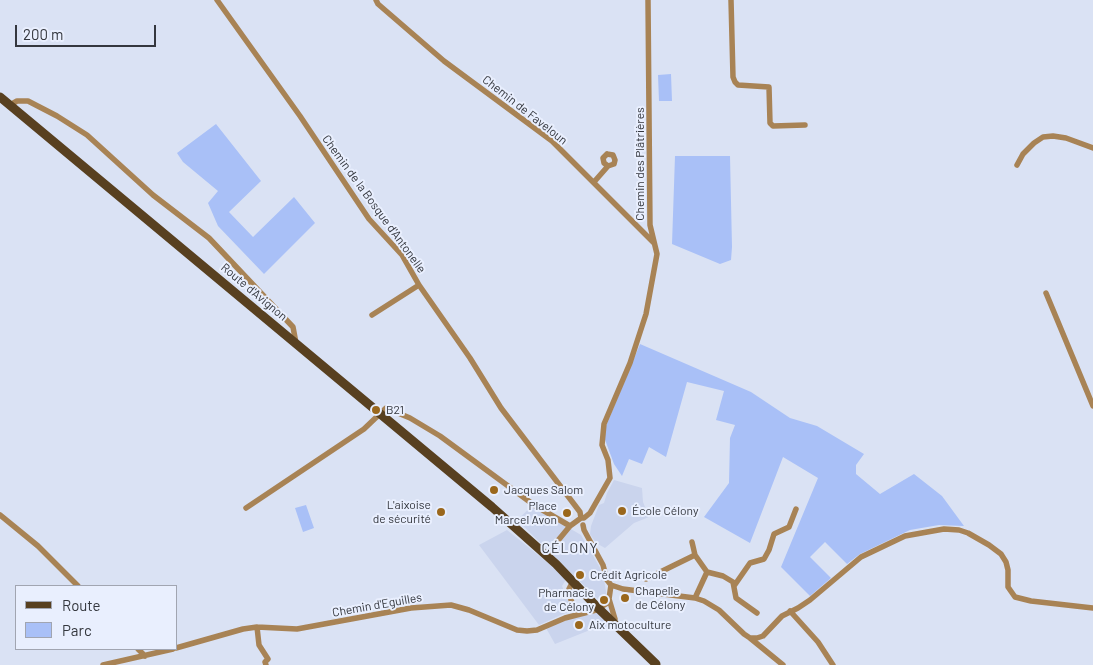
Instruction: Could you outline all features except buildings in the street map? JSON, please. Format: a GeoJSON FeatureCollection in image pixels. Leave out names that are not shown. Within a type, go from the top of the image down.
{"type":"FeatureCollection","features":[{"type":"Feature","properties":{"kind":"main road","name":"Route d'Avignon"},"geometry":{"type":"LineString","coordinates":[[0,97],[566,568],[603,604],[656,665]]}},
{"type":"Feature","properties":{"kind":"main road","name":"Route d'Avignon"},"geometry":{"type":"LineString","coordinates":[[547,554],[573,581],[603,604],[656,665]]}},
{"type":"Feature","properties":{"kind":"street","name":"Chemin de la Bosque d'Antonelle"},"geometry":{"type":"LineString","coordinates":[[217,0],[300,116],[369,219],[402,255],[419,285],[470,358],[501,408],[580,512],[582,520]]}},
{"type":"Feature","properties":{"kind":"street","name":"Chemin de Faveloun"},"geometry":{"type":"LineString","coordinates":[[376,0],[378,4],[444,61],[552,141],[655,244]]}},
{"type":"Feature","properties":{"kind":"street","name":"Chemin des Plâtrières"},"geometry":{"type":"LineString","coordinates":[[582,520],[590,513],[610,478],[609,465],[602,445],[604,424],[630,363],[646,314],[657,254],[650,225],[648,0]]}},
{"type":"Feature","properties":{"kind":"street"},"geometry":{"type":"LineString","coordinates":[[731,0],[734,82],[738,85],[769,87],[770,123],[773,126],[805,126]]}},
{"type":"Feature","properties":{"kind":"street"},"geometry":{"type":"LineString","coordinates":[[10,105],[17,101],[28,101],[88,135],[153,195],[209,238],[293,327],[296,343]]}},
{"type":"Feature","properties":{"kind":"street"},"geometry":{"type":"LineString","coordinates":[[1017,165],[1023,154],[1034,143],[1043,138],[1053,136],[1066,138],[1093,148]]}},
{"type":"Feature","properties":{"kind":"street"},"geometry":{"type":"LineString","coordinates":[[594,182],[608,166]]}},
{"type":"Feature","properties":{"kind":"street"},"geometry":{"type":"LineString","coordinates":[[372,315],[419,285]]}},
{"type":"Feature","properties":{"kind":"street"},"geometry":{"type":"LineString","coordinates":[[1046,293],[1093,406]]}},
{"type":"Feature","properties":{"kind":"street"},"geometry":{"type":"LineString","coordinates":[[246,508],[364,429],[386,408],[410,418],[440,436],[534,505],[570,526]]}},
{"type":"Feature","properties":{"kind":"street"},"geometry":{"type":"LineString","coordinates":[[734,586],[750,563],[764,560],[774,534],[789,527],[796,509]]}},
{"type":"Feature","properties":{"kind":"street"},"geometry":{"type":"LineString","coordinates":[[0,515],[38,546],[77,585]]}},
{"type":"Feature","properties":{"kind":"street"},"geometry":{"type":"LineString","coordinates":[[547,554],[570,526],[582,520],[584,530],[612,585]]}},
{"type":"Feature","properties":{"kind":"street"},"geometry":{"type":"LineString","coordinates":[[750,638],[763,636],[782,616],[810,600],[851,564],[869,552],[905,536],[944,529],[968,532],[1001,554],[1008,570],[1008,587],[1015,598],[1093,608]]}},
{"type":"Feature","properties":{"kind":"street"},"geometry":{"type":"LineString","coordinates":[[692,542],[695,555],[707,572],[722,576],[733,582],[736,598],[757,613]]}},
{"type":"Feature","properties":{"kind":"street"},"geometry":{"type":"LineString","coordinates":[[646,579],[695,555]]}},
{"type":"Feature","properties":{"kind":"street"},"geometry":{"type":"LineString","coordinates":[[694,598],[707,572]]}},
{"type":"Feature","properties":{"kind":"street"},"geometry":{"type":"LineString","coordinates":[[573,581],[569,589],[577,614]]}},
{"type":"Feature","properties":{"kind":"street"},"geometry":{"type":"LineString","coordinates":[[612,585],[652,594],[694,598],[704,601],[720,610],[783,665]]}},
{"type":"Feature","properties":{"kind":"street"},"geometry":{"type":"LineString","coordinates":[[603,604],[612,585]]}},
{"type":"Feature","properties":{"kind":"street","name":"Chemin d'Eguilles"},"geometry":{"type":"LineString","coordinates":[[178,647],[257,627],[297,629],[411,608],[451,605],[469,610],[517,630],[537,630],[603,604]]}},
{"type":"Feature","properties":{"kind":"street"},"geometry":{"type":"LineString","coordinates":[[790,611],[818,642],[833,665]]}},
{"type":"Feature","properties":{"kind":"street"},"geometry":{"type":"LineString","coordinates":[[257,627],[259,645],[268,658],[265,662],[266,665]]}},
{"type":"Feature","properties":{"kind":"street"},"geometry":{"type":"LineString","coordinates":[[139,650],[145,656]]}},
{"type":"Feature","properties":{"kind":"street","name":"Chemin d'Eguilles"},"geometry":{"type":"LineString","coordinates":[[103,665],[168,650]]}},
{"type":"Feature","properties":{"kind":"shaded area","name":"École Célony"},"geometry":{"type":"Polygon","coordinates":[[[614,480],[642,488],[643,502],[649,517],[634,523],[605,548],[596,543],[590,534],[591,526],[599,505],[604,503],[614,480]]]}},
{"type":"Feature","properties":{"kind":"shaded area"},"geometry":{"type":"Polygon","coordinates":[[[532,506],[581,535],[603,573],[607,598],[601,602],[517,520],[532,506]]]}},
{"type":"Feature","properties":{"kind":"shaded area"},"geometry":{"type":"Polygon","coordinates":[[[507,530],[567,578],[562,586],[572,610],[539,625],[479,545],[507,530]]]}},
{"type":"Feature","properties":{"kind":"shaded area"},"geometry":{"type":"Polygon","coordinates":[[[596,611],[612,627],[590,630],[555,644],[546,628],[574,617],[596,611]]]}},
{"type":"Feature","properties":{"kind":"green space"},"geometry":{"type":"Polygon","coordinates":[[[671,74],[672,101],[659,101],[658,75],[671,74]]]}},
{"type":"Feature","properties":{"kind":"green space"},"geometry":{"type":"Polygon","coordinates":[[[216,124],[261,181],[229,212],[253,237],[294,197],[315,223],[264,274],[218,226],[208,203],[218,191],[183,162],[177,153],[216,124]]]}},
{"type":"Feature","properties":{"kind":"green space"},"geometry":{"type":"Polygon","coordinates":[[[675,156],[730,156],[731,260],[720,264],[672,244],[675,156]]]}},
{"type":"Feature","properties":{"kind":"green space"},"geometry":{"type":"Polygon","coordinates":[[[640,344],[751,392],[790,418],[817,426],[864,454],[856,465],[856,474],[880,494],[914,474],[942,496],[964,526],[939,525],[910,530],[860,554],[847,564],[825,542],[810,557],[831,578],[810,596],[781,567],[818,478],[783,457],[750,543],[704,517],[729,483],[730,438],[735,425],[716,420],[724,391],[687,382],[666,457],[649,447],[642,464],[629,459],[622,476],[614,464],[604,437],[606,426],[640,344]]]}},
{"type":"Feature","properties":{"kind":"green space"},"geometry":{"type":"Polygon","coordinates":[[[306,505],[314,528],[303,532],[295,508],[306,505]]]}},
{"type":"Feature","properties":{"kind":"place","name":"B21"},"geometry":{"type":"Point","coordinates":[376,410]}},
{"type":"Feature","properties":{"kind":"place","name":"Jacques Salom"},"geometry":{"type":"Point","coordinates":[494,490]}},
{"type":"Feature","properties":{"kind":"place","name":"École Célony"},"geometry":{"type":"Point","coordinates":[622,511]}},
{"type":"Feature","properties":{"kind":"place","name":"L'aixoise de sécurité"},"geometry":{"type":"Point","coordinates":[441,512]}},
{"type":"Feature","properties":{"kind":"place","name":"Place Marcel Avon"},"geometry":{"type":"Point","coordinates":[567,513]}},
{"type":"Feature","properties":{"kind":"place","name":"Crédit Agricole"},"geometry":{"type":"Point","coordinates":[580,575]}},
{"type":"Feature","properties":{"kind":"place","name":"Chapelle de Célony"},"geometry":{"type":"Point","coordinates":[625,598]}},
{"type":"Feature","properties":{"kind":"place","name":"Pharmacie de Célony"},"geometry":{"type":"Point","coordinates":[604,600]}},
{"type":"Feature","properties":{"kind":"place","name":"Aix motoculture"},"geometry":{"type":"Point","coordinates":[579,625]}},
{"type":"Feature","properties":{"kind":"district","name":"CÉLONY"},"geometry":{"type":"Point","coordinates":[570,548]}}]}
